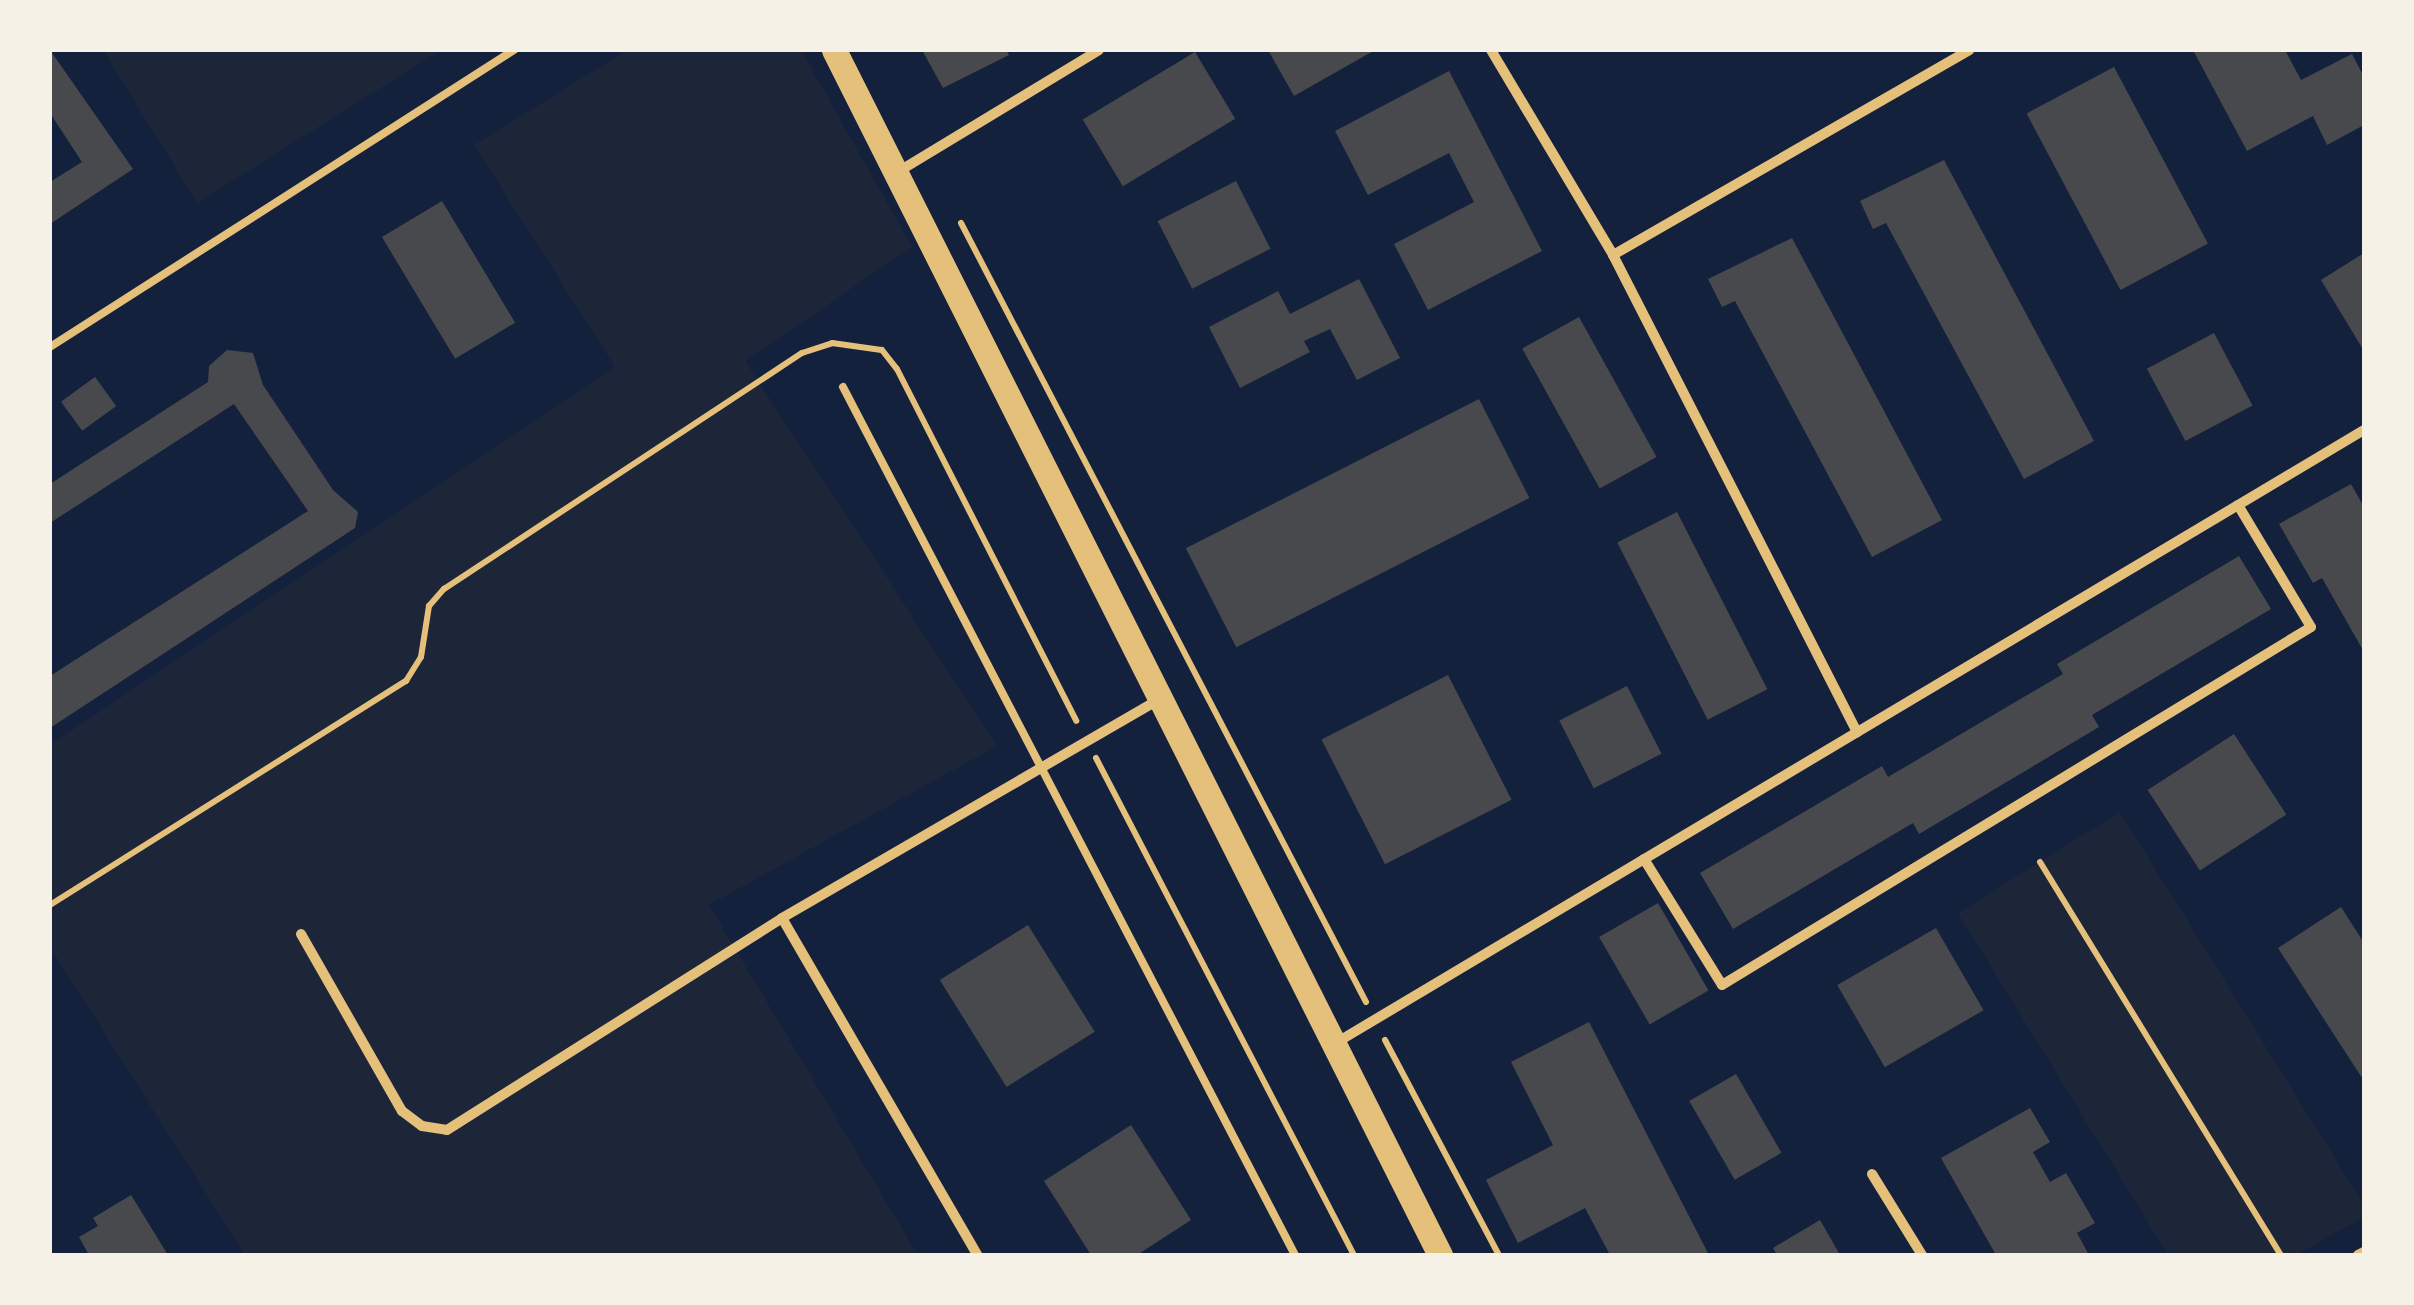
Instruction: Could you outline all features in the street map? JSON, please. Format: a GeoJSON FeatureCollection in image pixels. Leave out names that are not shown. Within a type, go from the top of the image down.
{"type":"FeatureCollection","features":[{"type":"Feature","properties":{"kind":"main road"},"geometry":{"type":"LineString","coordinates":[[834,50],[1164,696],[1331,1046],[1440,1255]]}},
{"type":"Feature","properties":{"kind":"street"},"geometry":{"type":"LineString","coordinates":[[896,173],[1099,50]]}},
{"type":"Feature","properties":{"kind":"street"},"geometry":{"type":"LineString","coordinates":[[1490,50],[1612,255],[1858,732]]}},
{"type":"Feature","properties":{"kind":"street"},"geometry":{"type":"LineString","coordinates":[[1612,255],[1969,50]]}},
{"type":"Feature","properties":{"kind":"street"},"geometry":{"type":"LineString","coordinates":[[1331,1046],[2364,430]]}},
{"type":"Feature","properties":{"kind":"street"},"geometry":{"type":"LineString","coordinates":[[1644,859],[1722,984],[2310,627],[2238,505]]}},
{"type":"Feature","properties":{"kind":"street"},"geometry":{"type":"LineString","coordinates":[[300,934],[402,1111],[422,1126],[447,1130],[782,918],[1164,696]]}},
{"type":"Feature","properties":{"kind":"street"},"geometry":{"type":"LineString","coordinates":[[782,918],[976,1255]]}},
{"type":"Feature","properties":{"kind":"street"},"geometry":{"type":"LineString","coordinates":[[1872,1174],[1922,1255]]}},
{"type":"Feature","properties":{"kind":"lane"},"geometry":{"type":"LineString","coordinates":[[50,347],[514,50]]}},
{"type":"Feature","properties":{"kind":"lane"},"geometry":{"type":"LineString","coordinates":[[843,386],[1046,765],[1295,1255]]}},
{"type":"Feature","properties":{"kind":"path"},"geometry":{"type":"LineString","coordinates":[[952,206],[1499,1255]]}},
{"type":"Feature","properties":{"kind":"path"},"geometry":{"type":"LineString","coordinates":[[50,905],[406,681],[421,657],[429,606],[444,589],[802,353],[832,343],[882,350],[897,370],[1354,1255]]}},
{"type":"Feature","properties":{"kind":"path"},"geometry":{"type":"LineString","coordinates":[[2040,862],[2281,1255]]}},
{"type":"Feature","properties":{"kind":"shaded area"},"geometry":{"type":"Polygon","coordinates":[[[103,50],[441,50],[197,203],[103,50]]]}},
{"type":"Feature","properties":{"kind":"shaded area"},"geometry":{"type":"Polygon","coordinates":[[[627,50],[801,50],[912,247],[745,361],[997,746],[709,905],[918,1255],[245,1255],[50,947],[50,745],[615,367],[474,145],[627,50]]]}},
{"type":"Feature","properties":{"kind":"shaded area"},"geometry":{"type":"Polygon","coordinates":[[[2120,812],[2364,1205],[2364,1217],[2296,1255],[2168,1255],[1958,913],[2120,812]]]}},
{"type":"Feature","properties":{"kind":"building"},"geometry":{"type":"Polygon","coordinates":[[[50,50],[133,169],[50,224],[50,182],[82,162],[50,113],[50,50]]]}},
{"type":"Feature","properties":{"kind":"building"},"geometry":{"type":"Polygon","coordinates":[[[922,50],[1006,50],[1009,55],[943,88],[922,50]]]}},
{"type":"Feature","properties":{"kind":"building"},"geometry":{"type":"Polygon","coordinates":[[[1268,50],[1375,50],[1294,96],[1268,50]]]}},
{"type":"Feature","properties":{"kind":"building"},"geometry":{"type":"Polygon","coordinates":[[[2193,50],[2285,50],[2301,80],[2352,54],[2364,77],[2364,125],[2327,145],[2313,116],[2247,151],[2193,50]]]}},
{"type":"Feature","properties":{"kind":"building"},"geometry":{"type":"Polygon","coordinates":[[[1195,52],[1235,119],[1123,186],[1083,119],[1195,52]]]}},
{"type":"Feature","properties":{"kind":"building"},"geometry":{"type":"Polygon","coordinates":[[[2114,67],[2208,244],[2120,290],[2027,113],[2114,67]]]}},
{"type":"Feature","properties":{"kind":"building"},"geometry":{"type":"Polygon","coordinates":[[[1449,71],[1542,251],[1428,310],[1394,244],[1474,202],[1449,153],[1368,195],[1335,131],[1449,71]]]}},
{"type":"Feature","properties":{"kind":"building"},"geometry":{"type":"Polygon","coordinates":[[[1944,160],[2094,441],[2024,479],[1886,223],[1873,229],[1860,201],[1944,160]]]}},
{"type":"Feature","properties":{"kind":"building"},"geometry":{"type":"Polygon","coordinates":[[[1236,181],[1271,249],[1192,289],[1158,221],[1236,181]]]}},
{"type":"Feature","properties":{"kind":"building"},"geometry":{"type":"Polygon","coordinates":[[[442,201],[515,323],[455,359],[382,237],[442,201]]]}},
{"type":"Feature","properties":{"kind":"building"},"geometry":{"type":"Polygon","coordinates":[[[1792,238],[1942,520],[1872,557],[1735,301],[1722,307],[1708,279],[1792,238]]]}},
{"type":"Feature","properties":{"kind":"building"},"geometry":{"type":"Polygon","coordinates":[[[2364,253],[2364,351],[2321,280],[2364,253]]]}},
{"type":"Feature","properties":{"kind":"building"},"geometry":{"type":"Polygon","coordinates":[[[1359,279],[1400,358],[1357,380],[1330,329],[1304,341],[1310,352],[1240,388],[1209,327],[1278,291],[1290,314],[1359,279]]]}},
{"type":"Feature","properties":{"kind":"building"},"geometry":{"type":"Polygon","coordinates":[[[1579,317],[1657,457],[1600,488],[1522,349],[1579,317]]]}},
{"type":"Feature","properties":{"kind":"building"},"geometry":{"type":"Polygon","coordinates":[[[2214,333],[2252,405],[2185,441],[2147,369],[2214,333]]]}},
{"type":"Feature","properties":{"kind":"building"},"geometry":{"type":"Polygon","coordinates":[[[227,350],[253,353],[263,385],[333,490],[358,512],[355,528],[50,728],[50,676],[308,511],[234,404],[50,523],[50,484],[208,382],[209,366],[227,350]]]}},
{"type":"Feature","properties":{"kind":"building"},"geometry":{"type":"Polygon","coordinates":[[[95,377],[116,406],[82,431],[61,402],[95,377]]]}},
{"type":"Feature","properties":{"kind":"building"},"geometry":{"type":"Polygon","coordinates":[[[1479,399],[1529,498],[1236,647],[1186,548],[1479,399]]]}},
{"type":"Feature","properties":{"kind":"building"},"geometry":{"type":"Polygon","coordinates":[[[2351,484],[2364,507],[2364,652],[2322,578],[2313,583],[2279,524],[2351,484]]]}},
{"type":"Feature","properties":{"kind":"building"},"geometry":{"type":"Polygon","coordinates":[[[1677,512],[1767,689],[1708,720],[1617,542],[1677,512]]]}},
{"type":"Feature","properties":{"kind":"building"},"geometry":{"type":"Polygon","coordinates":[[[2239,556],[2271,609],[2092,715],[2099,727],[1919,834],[1913,823],[1733,929],[1700,873],[1882,766],[1888,777],[2063,674],[2057,664],[2239,556]]]}},
{"type":"Feature","properties":{"kind":"building"},"geometry":{"type":"Polygon","coordinates":[[[1448,675],[1512,800],[1385,864],[1321,739],[1448,675]]]}},
{"type":"Feature","properties":{"kind":"building"},"geometry":{"type":"Polygon","coordinates":[[[1627,686],[1662,754],[1594,788],[1559,721],[1627,686]]]}},
{"type":"Feature","properties":{"kind":"building"},"geometry":{"type":"Polygon","coordinates":[[[2234,734],[2286,815],[2200,871],[2148,790],[2234,734]]]}},
{"type":"Feature","properties":{"kind":"building"},"geometry":{"type":"Polygon","coordinates":[[[1658,903],[1708,990],[1650,1024],[1599,937],[1658,903]]]}},
{"type":"Feature","properties":{"kind":"building"},"geometry":{"type":"Polygon","coordinates":[[[2341,907],[2364,943],[2364,1081],[2278,948],[2341,907]]]}},
{"type":"Feature","properties":{"kind":"building"},"geometry":{"type":"Polygon","coordinates":[[[1028,925],[1095,1032],[1007,1087],[940,980],[1028,925]]]}},
{"type":"Feature","properties":{"kind":"building"},"geometry":{"type":"Polygon","coordinates":[[[1936,928],[1984,1010],[1885,1067],[1837,985],[1936,928]]]}},
{"type":"Feature","properties":{"kind":"building"},"geometry":{"type":"Polygon","coordinates":[[[1589,1022],[1709,1255],[1610,1255],[1585,1208],[1518,1243],[1486,1180],[1553,1145],[1511,1062],[1589,1022]]]}},
{"type":"Feature","properties":{"kind":"building"},"geometry":{"type":"Polygon","coordinates":[[[1736,1074],[1782,1153],[1735,1180],[1689,1101],[1736,1074]]]}},
{"type":"Feature","properties":{"kind":"building"},"geometry":{"type":"Polygon","coordinates":[[[2030,1108],[2050,1142],[2033,1152],[2050,1182],[2066,1173],[2095,1223],[2077,1233],[2089,1255],[1996,1255],[1941,1158],[2030,1108]]]}},
{"type":"Feature","properties":{"kind":"building"},"geometry":{"type":"Polygon","coordinates":[[[1131,1125],[1191,1220],[1137,1255],[1091,1255],[1044,1181],[1131,1125]]]}},
{"type":"Feature","properties":{"kind":"building"},"geometry":{"type":"Polygon","coordinates":[[[131,1195],[168,1255],[89,1255],[79,1237],[98,1226],[93,1218],[131,1195]]]}},
{"type":"Feature","properties":{"kind":"building"},"geometry":{"type":"Polygon","coordinates":[[[1820,1220],[1840,1255],[1777,1255],[1773,1248],[1820,1220]]]}}]}
